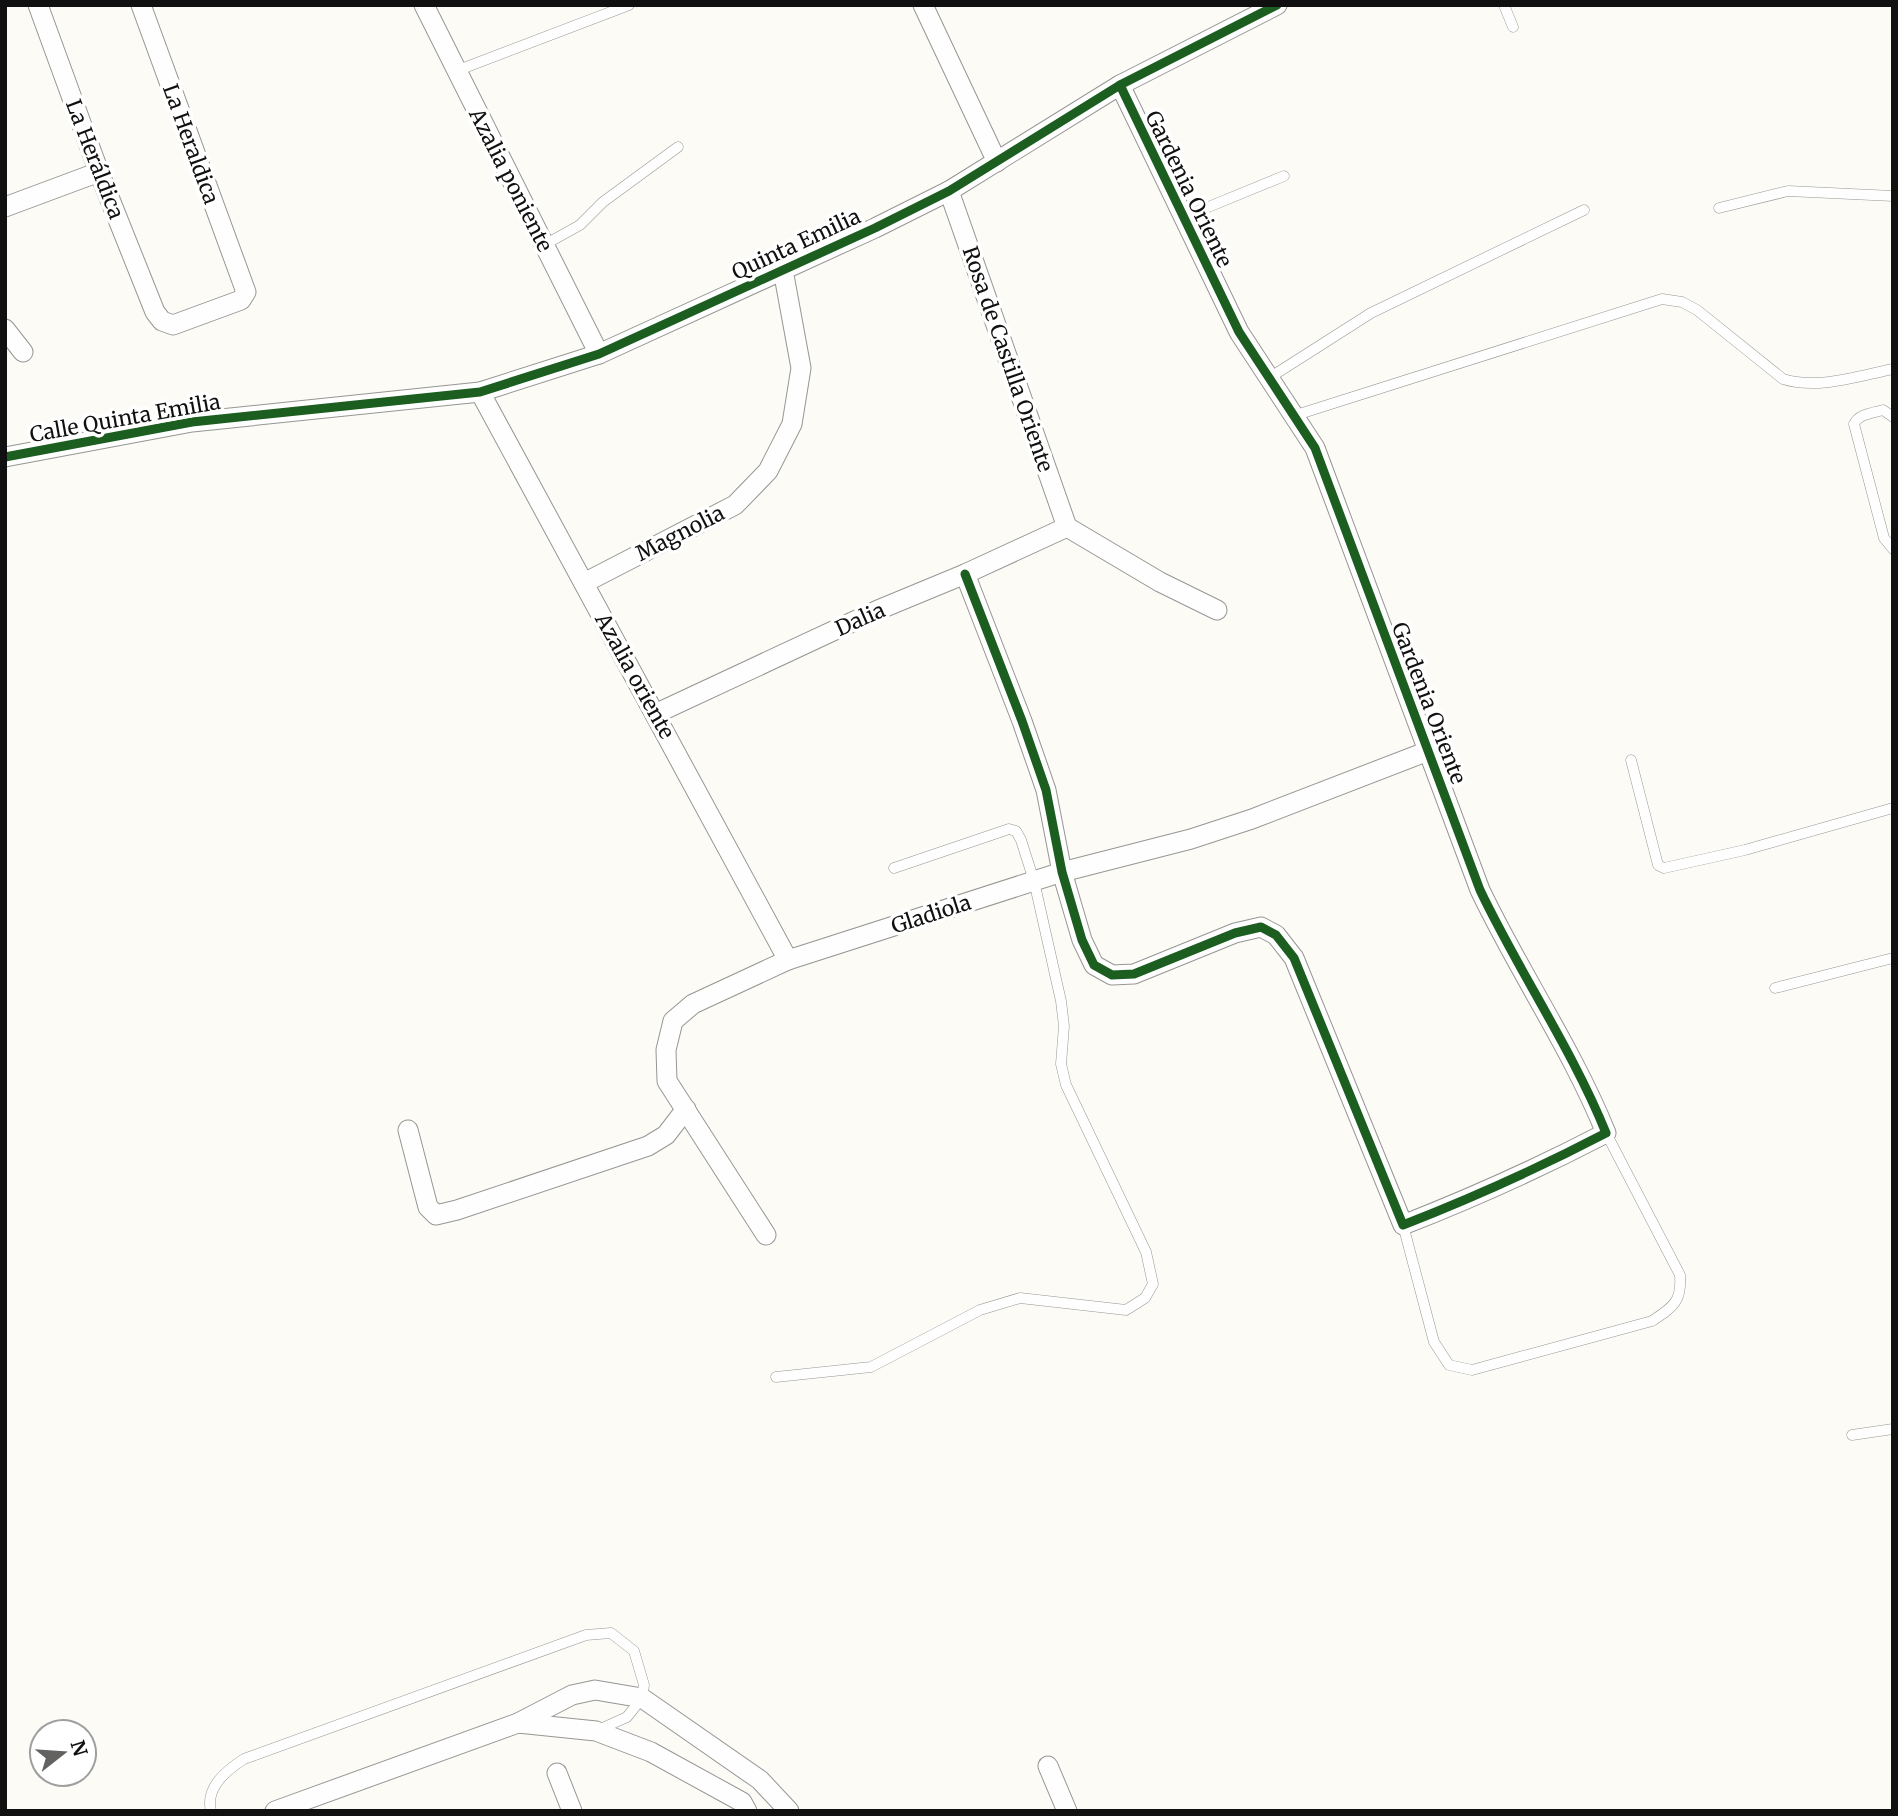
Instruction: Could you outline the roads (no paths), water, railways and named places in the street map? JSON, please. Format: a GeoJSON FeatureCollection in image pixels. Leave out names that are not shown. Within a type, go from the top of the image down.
{"type":"FeatureCollection","features":[{"type":"Feature","properties":{"kind":"street","name":"La Heráldica"},"geometry":{"type":"LineString","coordinates":[[38,5],[99,172],[155,312]]}},
{"type":"Feature","properties":{"kind":"street","name":"La Heraldica"},"geometry":{"type":"LineString","coordinates":[[141,5],[246,292],[241,300],[173,325],[162,321],[155,312]]}},
{"type":"Feature","properties":{"kind":"street","name":"Azalia poniente"},"geometry":{"type":"LineString","coordinates":[[424,5],[598,354]]}},
{"type":"Feature","properties":{"kind":"street"},"geometry":{"type":"LineString","coordinates":[[923,5],[997,162]]}},
{"type":"Feature","properties":{"kind":"street","name":"Quinta Emilia"},"geometry":{"type":"LineString","coordinates":[[293,411],[480,392],[598,354],[949,191],[1119,85],[1277,5]]}},
{"type":"Feature","properties":{"kind":"street","name":"Gardenia Oriente"},"geometry":{"type":"LineString","coordinates":[[1119,85],[1239,332],[1314,448],[1480,890],[1578,1073],[1606,1133]]}},
{"type":"Feature","properties":{"kind":"street"},"geometry":{"type":"LineString","coordinates":[[5,207],[99,172]]}},
{"type":"Feature","properties":{"kind":"street","name":"Rosa de Castilla Oriente"},"geometry":{"type":"LineString","coordinates":[[949,191],[1067,527]]}},
{"type":"Feature","properties":{"kind":"street","name":"Magnolia"},"geometry":{"type":"LineString","coordinates":[[584,583],[735,505],[768,471],[792,424],[801,368],[783,270]]}},
{"type":"Feature","properties":{"kind":"street"},"geometry":{"type":"LineString","coordinates":[[5,329],[23,352]]}},
{"type":"Feature","properties":{"kind":"street","name":"Azalia oriente"},"geometry":{"type":"LineString","coordinates":[[480,392],[788,960]]}},
{"type":"Feature","properties":{"kind":"street","name":"Calle Quinta Emilia"},"geometry":{"type":"LineString","coordinates":[[5,457],[192,422],[293,411]]}},
{"type":"Feature","properties":{"kind":"street"},"geometry":{"type":"LineString","coordinates":[[1067,527],[1160,582],[1217,610]]}},
{"type":"Feature","properties":{"kind":"street","name":"Dalia"},"geometry":{"type":"LineString","coordinates":[[655,714],[878,610],[965,575],[1067,527]]}},
{"type":"Feature","properties":{"kind":"street"},"geometry":{"type":"LineString","coordinates":[[965,575],[1046,790],[1062,872],[1082,940],[1094,965],[1112,975],[1134,974],[1235,933],[1261,927],[1276,935],[1294,958],[1402,1225],[1448,1208],[1556,1160],[1606,1133]]}},
{"type":"Feature","properties":{"kind":"street","name":"Gladiola"},"geometry":{"type":"LineString","coordinates":[[766,1235],[667,1081],[666,1050],[673,1021],[693,1004],[788,960],[1062,872],[1191,839],[1252,819],[1428,751]]}},
{"type":"Feature","properties":{"kind":"street"},"geometry":{"type":"LineString","coordinates":[[408,1130],[428,1207],[436,1215],[648,1146],[666,1135],[685,1109]]}},
{"type":"Feature","properties":{"kind":"street"},"geometry":{"type":"LineString","coordinates":[[275,1811],[518,1723],[572,1695],[605,1691],[642,1698],[760,1780],[789,1811]]}},
{"type":"Feature","properties":{"kind":"street"},"geometry":{"type":"LineString","coordinates":[[518,1723],[596,1731],[650,1752],[744,1806],[760,1780]]}},
{"type":"Feature","properties":{"kind":"street"},"geometry":{"type":"LineString","coordinates":[[1048,1766],[1067,1811]]}},
{"type":"Feature","properties":{"kind":"street"},"geometry":{"type":"LineString","coordinates":[[556,1773],[572,1811]]}},
{"type":"Feature","properties":{"kind":"lane"},"geometry":{"type":"LineString","coordinates":[[456,71],[629,5]]}},
{"type":"Feature","properties":{"kind":"lane"},"geometry":{"type":"LineString","coordinates":[[1504,5],[1513,27]]}},
{"type":"Feature","properties":{"kind":"lane"},"geometry":{"type":"LineString","coordinates":[[544,245],[580,225],[603,202],[678,147]]}},
{"type":"Feature","properties":{"kind":"lane"},"geometry":{"type":"LineString","coordinates":[[1184,217],[1284,176]]}},
{"type":"Feature","properties":{"kind":"lane"},"geometry":{"type":"LineString","coordinates":[[1719,208],[1788,191],[1893,196]]}},
{"type":"Feature","properties":{"kind":"lane"},"geometry":{"type":"LineString","coordinates":[[1269,378],[1371,313],[1584,210]]}},
{"type":"Feature","properties":{"kind":"lane"},"geometry":{"type":"LineString","coordinates":[[1293,417],[1662,299],[1682,302],[1697,310],[1783,379],[1800,384],[1893,369]]}},
{"type":"Feature","properties":{"kind":"lane"},"geometry":{"type":"LineString","coordinates":[[1893,417],[1883,410],[1864,415],[1854,424],[1884,538],[1893,549]]}},
{"type":"Feature","properties":{"kind":"lane"},"geometry":{"type":"LineString","coordinates":[[1631,760],[1658,865],[1664,868],[1745,849],[1893,808]]}},
{"type":"Feature","properties":{"kind":"lane"},"geometry":{"type":"LineString","coordinates":[[776,1377],[872,1367],[979,1310],[1020,1298],[1126,1310],[1145,1298],[1153,1284],[1146,1252],[1066,1085],[1061,1064],[1064,1026],[1062,1013],[1034,881],[1016,831],[1009,829],[894,868]]}},
{"type":"Feature","properties":{"kind":"lane"},"geometry":{"type":"LineString","coordinates":[[1775,988],[1893,958]]}},
{"type":"Feature","properties":{"kind":"lane"},"geometry":{"type":"LineString","coordinates":[[1402,1225],[1434,1342],[1450,1365],[1472,1370],[1651,1321],[1673,1307],[1681,1291],[1680,1275],[1606,1133]]}},
{"type":"Feature","properties":{"kind":"lane"},"geometry":{"type":"LineString","coordinates":[[1852,1434],[1893,1429]]}},
{"type":"Feature","properties":{"kind":"lane"},"geometry":{"type":"LineString","coordinates":[[211,1811],[209,1804],[214,1789],[224,1772],[244,1759],[586,1635],[611,1633],[634,1651],[644,1685],[642,1698],[627,1717],[596,1731]]}}]}
